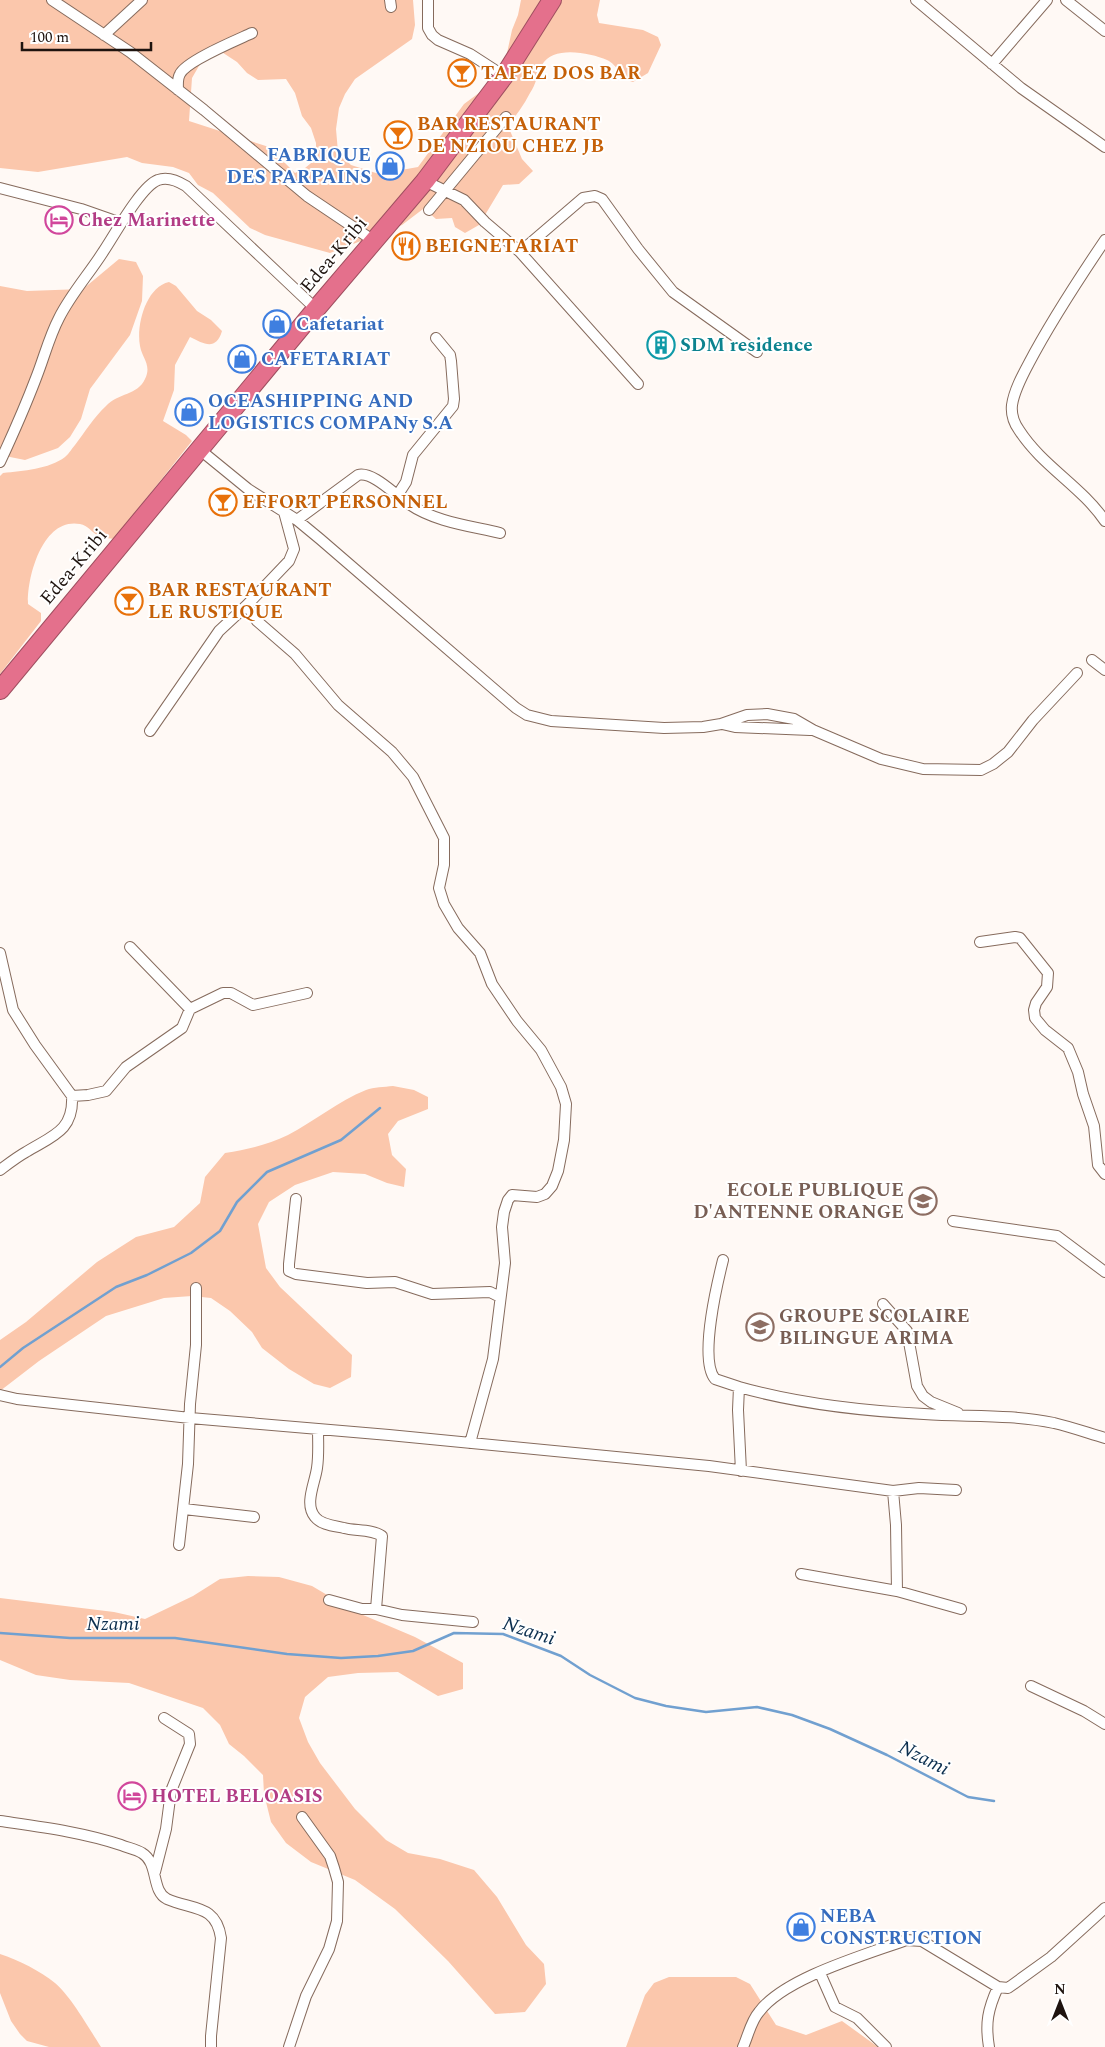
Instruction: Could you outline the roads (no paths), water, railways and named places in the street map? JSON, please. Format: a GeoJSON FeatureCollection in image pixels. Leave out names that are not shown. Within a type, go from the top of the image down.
{"type":"FeatureCollection","features":[{"type":"Feature","properties":{"kind":"highway","name":"Edea-Kribi"},"geometry":{"type":"LineString","coordinates":[[0,690],[316,309],[426,181],[504,76],[552,0]]}},
{"type":"Feature","properties":{"kind":"street"},"geometry":{"type":"LineString","coordinates":[[52,0],[130,52],[307,196],[374,241]]}},
{"type":"Feature","properties":{"kind":"street"},"geometry":{"type":"LineString","coordinates":[[104,35],[142,0]]}},
{"type":"Feature","properties":{"kind":"street"},"geometry":{"type":"LineString","coordinates":[[428,0],[428,28],[432,35],[438,40],[470,54],[504,76]]}},
{"type":"Feature","properties":{"kind":"street"},"geometry":{"type":"LineString","coordinates":[[916,0],[1021,88],[1105,148]]}},
{"type":"Feature","properties":{"kind":"street"},"geometry":{"type":"LineString","coordinates":[[992,64],[1047,0]]}},
{"type":"Feature","properties":{"kind":"street"},"geometry":{"type":"LineString","coordinates":[[1066,0],[1105,31]]}},
{"type":"Feature","properties":{"kind":"street"},"geometry":{"type":"LineString","coordinates":[[178,90],[178,79],[183,70],[223,46],[252,33]]}},
{"type":"Feature","properties":{"kind":"street"},"geometry":{"type":"LineString","coordinates":[[429,210],[506,117]]}},
{"type":"Feature","properties":{"kind":"street"},"geometry":{"type":"LineString","coordinates":[[0,462],[20,420],[58,320],[66,304],[104,252],[121,223],[149,186],[157,180],[177,181],[186,186],[316,309]]}},
{"type":"Feature","properties":{"kind":"street"},"geometry":{"type":"LineString","coordinates":[[426,181],[464,200],[485,222],[520,252],[638,384]]}},
{"type":"Feature","properties":{"kind":"street"},"geometry":{"type":"LineString","coordinates":[[0,188],[81,209],[121,223]]}},
{"type":"Feature","properties":{"kind":"street"},"geometry":{"type":"LineString","coordinates":[[520,252],[583,198],[595,196],[602,199],[638,250],[672,292],[757,352]]}},
{"type":"Feature","properties":{"kind":"street"},"geometry":{"type":"LineString","coordinates":[[1105,240],[1041,340],[1020,380],[1012,404],[1012,418],[1039,456],[1072,483],[1097,509],[1105,521]]}},
{"type":"Feature","properties":{"kind":"street"},"geometry":{"type":"LineString","coordinates":[[397,496],[406,482],[413,455],[453,406],[450,355],[436,338]]}},
{"type":"Feature","properties":{"kind":"street"},"geometry":{"type":"LineString","coordinates":[[199,450],[248,489],[297,520],[375,584],[516,708],[527,714],[551,721],[664,728],[703,727],[721,724],[747,715],[767,714],[794,719],[813,730],[881,759],[923,769],[981,770],[994,764],[1008,752],[1033,720],[1077,673]]}},
{"type":"Feature","properties":{"kind":"street"},"geometry":{"type":"LineString","coordinates":[[297,520],[358,475],[364,474],[370,475],[424,514],[500,533]]}},
{"type":"Feature","properties":{"kind":"street"},"geometry":{"type":"LineString","coordinates":[[150,731],[219,630],[247,605],[289,561],[294,549],[284,512]]}},
{"type":"Feature","properties":{"kind":"street"},"geometry":{"type":"LineString","coordinates":[[247,605],[257,621],[295,654],[338,704],[392,752],[413,778],[444,838],[444,865],[439,888],[444,904],[458,928],[480,953],[492,984],[517,1021],[541,1050],[560,1087],[566,1104],[564,1140],[558,1171],[552,1186],[545,1194],[536,1197],[512,1195],[508,1200],[502,1227],[505,1262],[493,1359],[470,1443]]}},
{"type":"Feature","properties":{"kind":"street"},"geometry":{"type":"LineString","coordinates":[[1092,660],[1105,670]]}},
{"type":"Feature","properties":{"kind":"street"},"geometry":{"type":"LineString","coordinates":[[980,942],[1020,938],[1048,973],[1047,987],[1036,1003],[1034,1010],[1035,1018],[1068,1048],[1078,1072],[1094,1126],[1098,1165],[1105,1174]]}},
{"type":"Feature","properties":{"kind":"street"},"geometry":{"type":"LineString","coordinates":[[130,947],[190,1009]]}},
{"type":"Feature","properties":{"kind":"street"},"geometry":{"type":"LineString","coordinates":[[0,953],[13,1010],[35,1045],[72,1096],[73,1110]]}},
{"type":"Feature","properties":{"kind":"street"},"geometry":{"type":"LineString","coordinates":[[72,1096],[106,1091],[126,1067],[182,1028],[190,1009],[223,993],[231,993],[253,1005],[307,993]]}},
{"type":"Feature","properties":{"kind":"street"},"geometry":{"type":"LineString","coordinates":[[0,1170],[23,1153],[58,1133],[73,1110],[88,1095]]}},
{"type":"Feature","properties":{"kind":"street"},"geometry":{"type":"LineString","coordinates":[[296,1199],[289,1270],[296,1274],[358,1282],[395,1282],[432,1294],[490,1292],[500,1297]]}},
{"type":"Feature","properties":{"kind":"street"},"geometry":{"type":"LineString","coordinates":[[953,1221],[1057,1236],[1105,1272]]}},
{"type":"Feature","properties":{"kind":"street"},"geometry":{"type":"LineString","coordinates":[[723,1260],[712,1305],[709,1367],[715,1379],[775,1396],[861,1409],[1013,1418],[1054,1424],[1105,1438]]}},
{"type":"Feature","properties":{"kind":"street"},"geometry":{"type":"LineString","coordinates":[[179,1544],[184,1509],[196,1345],[196,1288]]}},
{"type":"Feature","properties":{"kind":"street"},"geometry":{"type":"LineString","coordinates":[[883,1304],[907,1331],[917,1386],[923,1396],[931,1402],[966,1416]]}},
{"type":"Feature","properties":{"kind":"street"},"geometry":{"type":"LineString","coordinates":[[739,1387],[738,1410],[741,1471]]}},
{"type":"Feature","properties":{"kind":"street"},"geometry":{"type":"LineString","coordinates":[[0,1395],[18,1399],[190,1418],[470,1443],[741,1471],[893,1491],[918,1488],[956,1490]]}},
{"type":"Feature","properties":{"kind":"street"},"geometry":{"type":"LineString","coordinates":[[318,1429],[317,1468],[310,1500],[311,1510],[316,1519],[324,1523],[351,1530],[378,1533],[382,1536],[376,1609]]}},
{"type":"Feature","properties":{"kind":"street"},"geometry":{"type":"LineString","coordinates":[[893,1491],[896,1525],[897,1591]]}},
{"type":"Feature","properties":{"kind":"street"},"geometry":{"type":"LineString","coordinates":[[184,1509],[254,1517]]}},
{"type":"Feature","properties":{"kind":"street"},"geometry":{"type":"LineString","coordinates":[[801,1574],[897,1591],[961,1608]]}},
{"type":"Feature","properties":{"kind":"street"},"geometry":{"type":"LineString","coordinates":[[329,1600],[362,1609],[376,1609],[402,1615],[473,1622]]}},
{"type":"Feature","properties":{"kind":"street"},"geometry":{"type":"LineString","coordinates":[[1031,1686],[1084,1711],[1105,1724]]}},
{"type":"Feature","properties":{"kind":"street"},"geometry":{"type":"LineString","coordinates":[[155,1872],[166,1829],[171,1791],[190,1744],[189,1734],[164,1718]]}},
{"type":"Feature","properties":{"kind":"street"},"geometry":{"type":"LineString","coordinates":[[289,2047],[306,1996],[329,1948],[337,1921],[338,1882],[330,1856],[302,1817]]}},
{"type":"Feature","properties":{"kind":"street"},"geometry":{"type":"LineString","coordinates":[[0,1821],[58,1830],[112,1842],[142,1852],[155,1872],[161,1894],[167,1898],[204,1910],[219,1925],[221,1938],[211,2036],[212,2047]]}},
{"type":"Feature","properties":{"kind":"street"},"geometry":{"type":"LineString","coordinates":[[743,2047],[758,2012],[780,1991],[820,1973],[906,1940],[914,1939],[922,1941],[998,1986],[1008,1988],[1052,1957],[1105,1908]]}},
{"type":"Feature","properties":{"kind":"street"},"geometry":{"type":"LineString","coordinates":[[820,1973],[835,2007],[857,2018],[886,2047]]}},
{"type":"Feature","properties":{"kind":"street"},"geometry":{"type":"LineString","coordinates":[[989,2047],[986,2021],[991,2001],[998,1986]]}},
{"type":"Feature","properties":{"kind":"waterway"},"geometry":{"type":"LineString","coordinates":[[0,1367],[23,1348],[116,1287],[147,1275],[191,1253],[220,1231],[237,1202],[267,1172],[341,1140],[380,1108]]}},
{"type":"Feature","properties":{"kind":"waterway","name":"Nzami"},"geometry":{"type":"LineString","coordinates":[[0,1633],[70,1638],[175,1638],[287,1654],[341,1658],[378,1656],[413,1651],[454,1633],[503,1634],[561,1656],[590,1675],[635,1698],[666,1706],[706,1712],[757,1707],[792,1715],[830,1729],[887,1755],[968,1797],[994,1801]]}},
{"type":"Feature","properties":{"kind":"place","name":"TAPEZ DOS BAR"},"geometry":{"type":"Point","coordinates":[462,73]}},
{"type":"Feature","properties":{"kind":"place","name":"BAR RESTAURANT DE NZIOU CHEZ JB"},"geometry":{"type":"Point","coordinates":[398,135]}},
{"type":"Feature","properties":{"kind":"place","name":"FABRIQUE DES PARPAINS"},"geometry":{"type":"Point","coordinates":[390,166]}},
{"type":"Feature","properties":{"kind":"place","name":"Chez Marinette"},"geometry":{"type":"Point","coordinates":[59,220]}},
{"type":"Feature","properties":{"kind":"place","name":"BEIGNETARIAT"},"geometry":{"type":"Point","coordinates":[406,246]}},
{"type":"Feature","properties":{"kind":"place","name":"Cafetariat"},"geometry":{"type":"Point","coordinates":[277,324]}},
{"type":"Feature","properties":{"kind":"place","name":"SDM residence"},"geometry":{"type":"Point","coordinates":[661,345]}},
{"type":"Feature","properties":{"kind":"place","name":"CAFETARIAT"},"geometry":{"type":"Point","coordinates":[242,359]}},
{"type":"Feature","properties":{"kind":"place","name":"OCEASHIPPING AND LOGISTICS COMPANy S.A"},"geometry":{"type":"Point","coordinates":[189,412]}},
{"type":"Feature","properties":{"kind":"place","name":"EFFORT PERSONNEL"},"geometry":{"type":"Point","coordinates":[223,502]}},
{"type":"Feature","properties":{"kind":"place","name":"BAR RESTAURANT LE RUSTIQUE"},"geometry":{"type":"Point","coordinates":[129,601]}},
{"type":"Feature","properties":{"kind":"place","name":"ECOLE PUBLIQUE D'ANTENNE ORANGE"},"geometry":{"type":"Point","coordinates":[923,1201]}},
{"type":"Feature","properties":{"kind":"place","name":"GROUPE SCOLAIRE BILINGUE ARIMA"},"geometry":{"type":"Point","coordinates":[760,1327]}},
{"type":"Feature","properties":{"kind":"place","name":"HOTEL BELOASIS"},"geometry":{"type":"Point","coordinates":[132,1796]}},
{"type":"Feature","properties":{"kind":"place","name":"NEBA CONSTRUCTION"},"geometry":{"type":"Point","coordinates":[801,1927]}}]}
